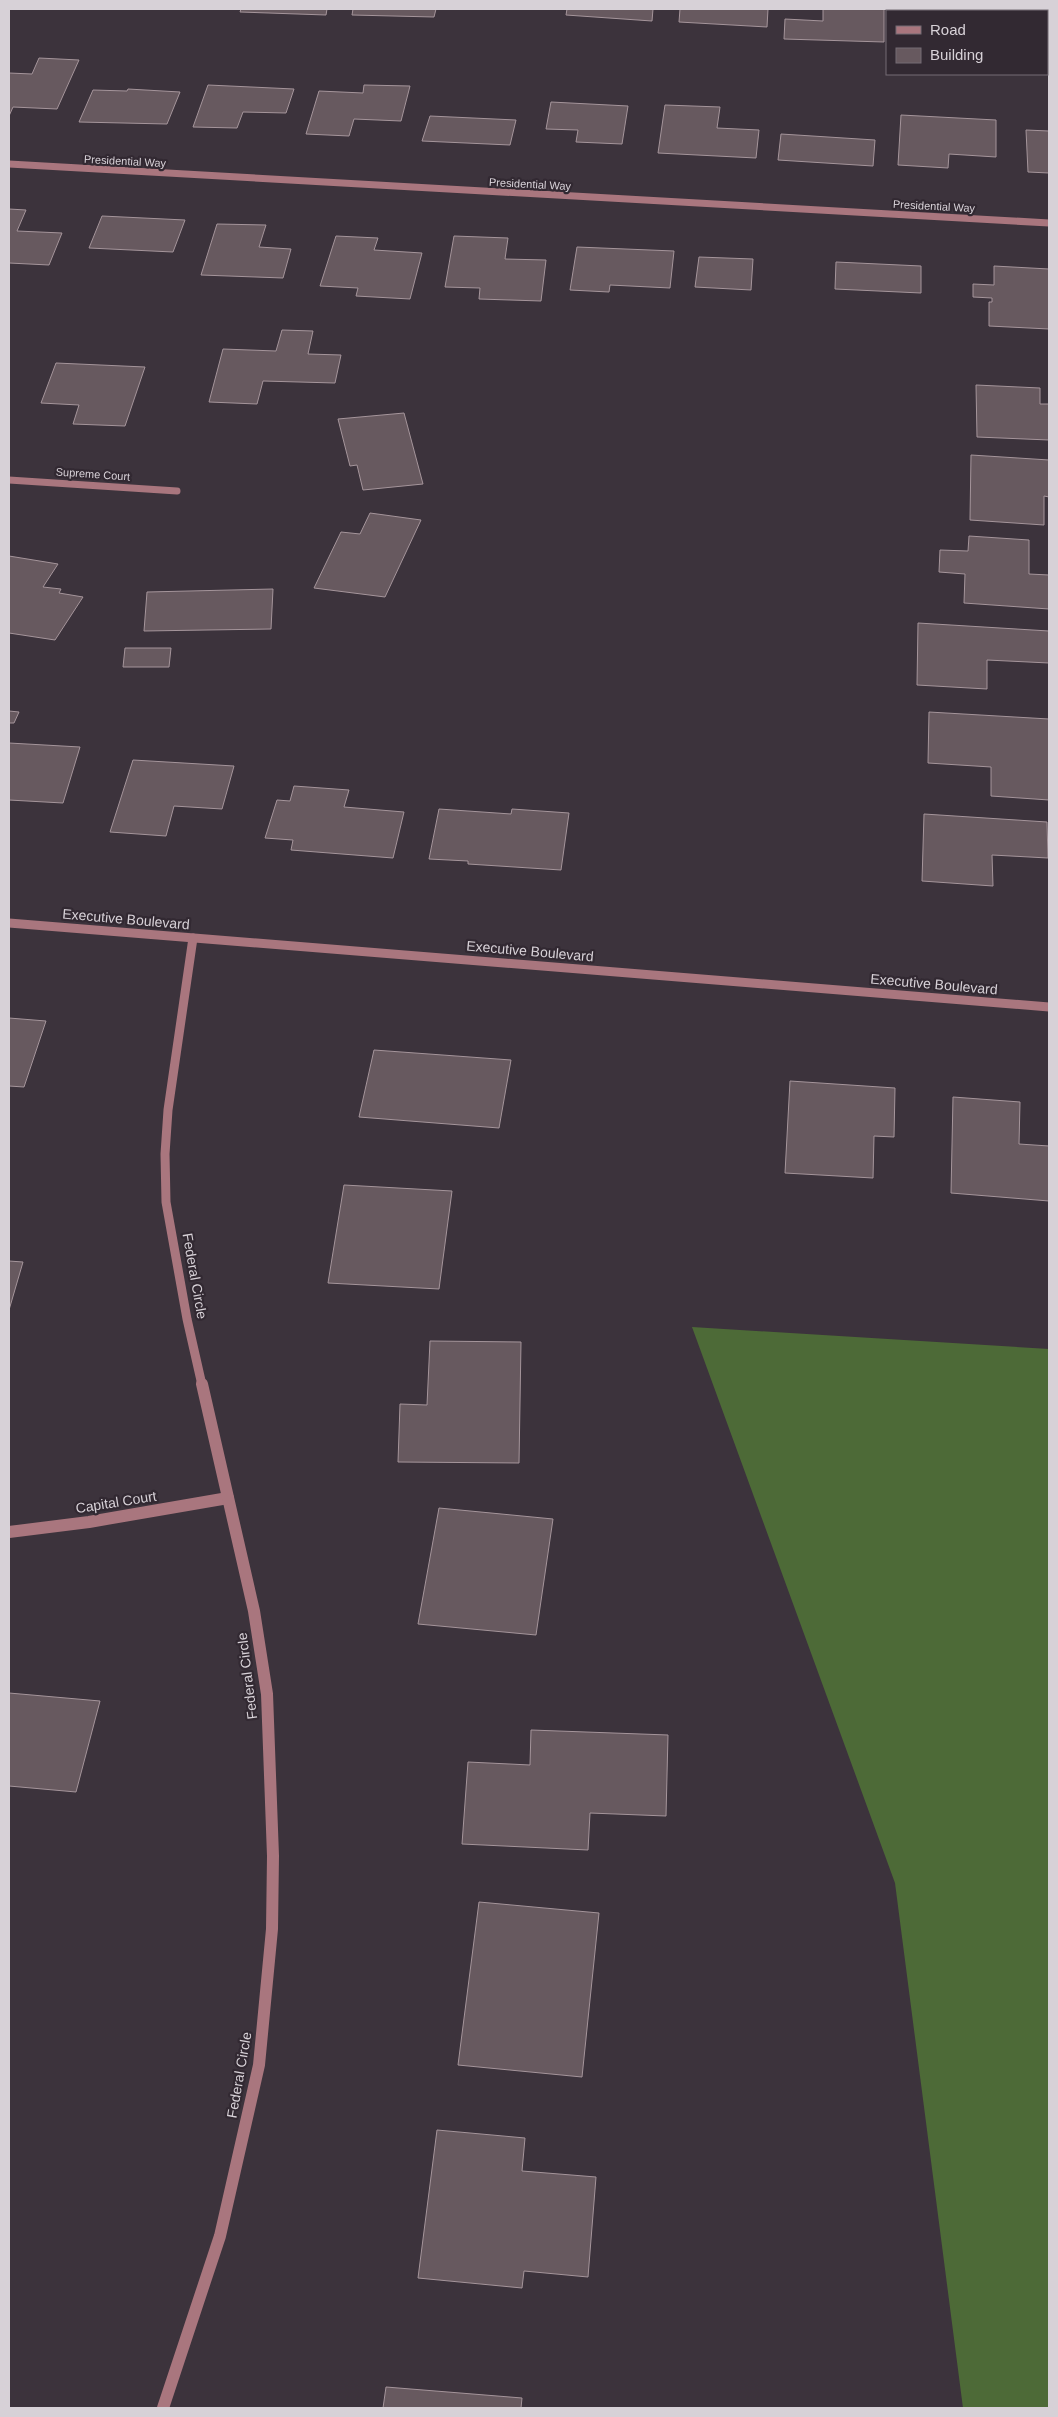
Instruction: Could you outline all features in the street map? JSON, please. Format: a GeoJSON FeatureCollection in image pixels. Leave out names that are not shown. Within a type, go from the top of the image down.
{"type":"FeatureCollection","features":[{"type":"Feature","properties":{"kind":"street","name":"Presidential Way"},"geometry":{"type":"LineString","coordinates":[[9,164],[1049,223]]}},
{"type":"Feature","properties":{"kind":"street","name":"Supreme Court"},"geometry":{"type":"LineString","coordinates":[[9,480],[177,491]]}},
{"type":"Feature","properties":{"kind":"street","name":"Executive Boulevard"},"geometry":{"type":"LineString","coordinates":[[9,923],[1049,1007]]}},
{"type":"Feature","properties":{"kind":"street","name":"Federal Circle"},"geometry":{"type":"LineString","coordinates":[[163,2408],[220,2236],[259,2065],[271,1949],[273,1856],[267,1694],[254,1612],[186,1319],[166,1202],[165,1154],[168,1110],[193,938]]}},
{"type":"Feature","properties":{"kind":"street","name":"Capital Court"},"geometry":{"type":"LineString","coordinates":[[9,1532],[89,1522],[228,1498]]}},
{"type":"Feature","properties":{"kind":"green space"},"geometry":{"type":"Polygon","coordinates":[[[692,1327],[1049,1349],[1049,2408],[963,2408],[895,1883],[692,1327]]]}},
{"type":"Feature","properties":{"kind":"building"},"geometry":{"type":"Polygon","coordinates":[[[241,9],[327,9],[326,15],[240,12],[241,9]]]}},
{"type":"Feature","properties":{"kind":"building"},"geometry":{"type":"Polygon","coordinates":[[[353,9],[436,9],[434,17],[352,15],[353,9]]]}},
{"type":"Feature","properties":{"kind":"building"},"geometry":{"type":"Polygon","coordinates":[[[567,9],[653,9],[652,21],[566,15],[567,9]]]}},
{"type":"Feature","properties":{"kind":"building"},"geometry":{"type":"Polygon","coordinates":[[[680,9],[768,9],[767,27],[679,22],[680,9]]]}},
{"type":"Feature","properties":{"kind":"building"},"geometry":{"type":"Polygon","coordinates":[[[823,9],[884,9],[884,42],[784,39],[785,19],[823,21],[823,9]]]}},
{"type":"Feature","properties":{"kind":"building"},"geometry":{"type":"Polygon","coordinates":[[[894,9],[1003,9],[1002,10],[894,9]]]}},
{"type":"Feature","properties":{"kind":"building"},"geometry":{"type":"Polygon","coordinates":[[[1048,17],[1049,17],[1048,43],[1048,17]]]}},
{"type":"Feature","properties":{"kind":"building"},"geometry":{"type":"Polygon","coordinates":[[[39,58],[79,60],[57,109],[13,107],[9,116],[9,73],[32,74],[39,58]]]}},
{"type":"Feature","properties":{"kind":"building"},"geometry":{"type":"Polygon","coordinates":[[[208,85],[294,89],[286,113],[243,112],[237,128],[193,127],[208,85]]]}},
{"type":"Feature","properties":{"kind":"building"},"geometry":{"type":"Polygon","coordinates":[[[364,85],[410,86],[401,121],[354,119],[349,136],[306,134],[319,91],[363,93],[364,85]]]}},
{"type":"Feature","properties":{"kind":"building"},"geometry":{"type":"Polygon","coordinates":[[[128,89],[180,92],[167,124],[79,122],[93,90],[127,91],[128,89]]]}},
{"type":"Feature","properties":{"kind":"building"},"geometry":{"type":"Polygon","coordinates":[[[551,102],[628,106],[622,144],[576,142],[578,130],[546,129],[551,102]]]}},
{"type":"Feature","properties":{"kind":"building"},"geometry":{"type":"Polygon","coordinates":[[[665,105],[720,107],[717,128],[759,130],[756,158],[658,153],[665,105]]]}},
{"type":"Feature","properties":{"kind":"building"},"geometry":{"type":"Polygon","coordinates":[[[901,115],[996,120],[996,157],[949,154],[948,168],[898,165],[901,115]]]}},
{"type":"Feature","properties":{"kind":"building"},"geometry":{"type":"Polygon","coordinates":[[[430,116],[516,120],[510,145],[422,141],[430,116]]]}},
{"type":"Feature","properties":{"kind":"building"},"geometry":{"type":"Polygon","coordinates":[[[1026,130],[1049,131],[1049,173],[1028,172],[1026,130]]]}},
{"type":"Feature","properties":{"kind":"building"},"geometry":{"type":"Polygon","coordinates":[[[781,134],[875,140],[873,166],[778,160],[781,134]]]}},
{"type":"Feature","properties":{"kind":"building"},"geometry":{"type":"Polygon","coordinates":[[[9,209],[26,210],[17,231],[62,233],[49,265],[9,263],[9,209]]]}},
{"type":"Feature","properties":{"kind":"building"},"geometry":{"type":"Polygon","coordinates":[[[102,216],[185,220],[173,252],[89,248],[102,216]]]}},
{"type":"Feature","properties":{"kind":"building"},"geometry":{"type":"Polygon","coordinates":[[[217,224],[266,225],[259,247],[291,249],[283,278],[201,275],[217,224]]]}},
{"type":"Feature","properties":{"kind":"building"},"geometry":{"type":"Polygon","coordinates":[[[336,236],[378,238],[374,250],[422,253],[410,299],[356,296],[358,288],[320,286],[336,236]]]}},
{"type":"Feature","properties":{"kind":"building"},"geometry":{"type":"Polygon","coordinates":[[[454,236],[508,238],[505,259],[546,260],[541,301],[479,299],[480,288],[445,287],[454,236]]]}},
{"type":"Feature","properties":{"kind":"building"},"geometry":{"type":"Polygon","coordinates":[[[577,247],[674,251],[670,288],[610,285],[609,292],[570,290],[577,247]]]}},
{"type":"Feature","properties":{"kind":"building"},"geometry":{"type":"Polygon","coordinates":[[[699,257],[753,259],[751,290],[695,287],[699,257]]]}},
{"type":"Feature","properties":{"kind":"building"},"geometry":{"type":"Polygon","coordinates":[[[836,262],[921,266],[921,293],[835,289],[836,262]]]}},
{"type":"Feature","properties":{"kind":"building"},"geometry":{"type":"Polygon","coordinates":[[[994,266],[1049,269],[1049,329],[989,326],[989,302],[992,302],[992,298],[973,297],[973,284],[994,285],[994,266]]]}},
{"type":"Feature","properties":{"kind":"building"},"geometry":{"type":"Polygon","coordinates":[[[282,330],[313,331],[308,354],[341,355],[335,383],[263,381],[257,404],[209,402],[223,349],[276,351],[282,330]]]}},
{"type":"Feature","properties":{"kind":"building"},"geometry":{"type":"Polygon","coordinates":[[[56,363],[145,367],[125,426],[73,424],[79,405],[41,403],[56,363]]]}},
{"type":"Feature","properties":{"kind":"building"},"geometry":{"type":"Polygon","coordinates":[[[976,385],[1040,388],[1040,404],[1049,404],[1049,440],[977,437],[976,385]]]}},
{"type":"Feature","properties":{"kind":"building"},"geometry":{"type":"Polygon","coordinates":[[[404,413],[423,484],[363,490],[357,465],[350,466],[338,419],[404,413]]]}},
{"type":"Feature","properties":{"kind":"building"},"geometry":{"type":"Polygon","coordinates":[[[971,455],[1049,460],[1049,497],[1044,496],[1044,525],[970,520],[971,455]]]}},
{"type":"Feature","properties":{"kind":"building"},"geometry":{"type":"Polygon","coordinates":[[[370,513],[421,520],[385,597],[314,588],[341,532],[360,534],[370,513]]]}},
{"type":"Feature","properties":{"kind":"building"},"geometry":{"type":"Polygon","coordinates":[[[969,536],[1029,540],[1029,574],[1049,575],[1049,609],[964,603],[965,574],[939,572],[940,550],[968,551],[969,536]]]}},
{"type":"Feature","properties":{"kind":"building"},"geometry":{"type":"Polygon","coordinates":[[[9,556],[58,564],[43,587],[61,589],[59,593],[83,597],[55,640],[9,633],[9,556]]]}},
{"type":"Feature","properties":{"kind":"building"},"geometry":{"type":"Polygon","coordinates":[[[273,589],[271,629],[144,631],[147,592],[273,589]]]}},
{"type":"Feature","properties":{"kind":"building"},"geometry":{"type":"Polygon","coordinates":[[[918,623],[1049,631],[1049,663],[987,660],[987,689],[917,685],[918,623]]]}},
{"type":"Feature","properties":{"kind":"building"},"geometry":{"type":"Polygon","coordinates":[[[125,648],[171,648],[169,667],[123,667],[125,648]]]}},
{"type":"Feature","properties":{"kind":"building"},"geometry":{"type":"Polygon","coordinates":[[[9,711],[19,712],[14,723],[9,723],[9,711]]]}},
{"type":"Feature","properties":{"kind":"building"},"geometry":{"type":"Polygon","coordinates":[[[929,712],[1049,719],[1049,800],[991,796],[991,767],[928,763],[929,712]]]}},
{"type":"Feature","properties":{"kind":"building"},"geometry":{"type":"Polygon","coordinates":[[[9,743],[80,747],[63,803],[9,800],[9,743]]]}},
{"type":"Feature","properties":{"kind":"building"},"geometry":{"type":"Polygon","coordinates":[[[133,760],[234,766],[222,809],[174,806],[166,836],[110,832],[133,760]]]}},
{"type":"Feature","properties":{"kind":"building"},"geometry":{"type":"Polygon","coordinates":[[[294,786],[349,790],[344,807],[404,812],[393,858],[291,850],[293,840],[265,838],[277,800],[290,801],[294,786]]]}},
{"type":"Feature","properties":{"kind":"building"},"geometry":{"type":"Polygon","coordinates":[[[439,809],[511,814],[512,809],[569,813],[561,870],[468,864],[468,861],[429,859],[439,809]]]}},
{"type":"Feature","properties":{"kind":"building"},"geometry":{"type":"Polygon","coordinates":[[[924,814],[1047,822],[1048,858],[992,855],[993,886],[922,881],[924,814]]]}},
{"type":"Feature","properties":{"kind":"building"},"geometry":{"type":"Polygon","coordinates":[[[9,1018],[46,1021],[24,1087],[9,1086],[9,1018]]]}},
{"type":"Feature","properties":{"kind":"building"},"geometry":{"type":"Polygon","coordinates":[[[374,1050],[511,1060],[499,1128],[359,1117],[374,1050]]]}},
{"type":"Feature","properties":{"kind":"building"},"geometry":{"type":"Polygon","coordinates":[[[790,1081],[895,1088],[894,1137],[874,1136],[873,1178],[785,1173],[790,1081]]]}},
{"type":"Feature","properties":{"kind":"building"},"geometry":{"type":"Polygon","coordinates":[[[953,1097],[1020,1102],[1019,1144],[1049,1146],[1049,1201],[951,1193],[953,1097]]]}},
{"type":"Feature","properties":{"kind":"building"},"geometry":{"type":"Polygon","coordinates":[[[344,1185],[452,1191],[439,1289],[328,1283],[344,1185]]]}},
{"type":"Feature","properties":{"kind":"building"},"geometry":{"type":"Polygon","coordinates":[[[9,1261],[23,1262],[9,1310],[9,1261]]]}},
{"type":"Feature","properties":{"kind":"building"},"geometry":{"type":"Polygon","coordinates":[[[430,1341],[521,1342],[519,1463],[398,1462],[400,1404],[427,1405],[430,1341]]]}},
{"type":"Feature","properties":{"kind":"building"},"geometry":{"type":"Polygon","coordinates":[[[439,1508],[553,1519],[536,1635],[418,1624],[439,1508]]]}},
{"type":"Feature","properties":{"kind":"building"},"geometry":{"type":"Polygon","coordinates":[[[9,1693],[100,1701],[76,1792],[9,1786],[9,1693]]]}},
{"type":"Feature","properties":{"kind":"building"},"geometry":{"type":"Polygon","coordinates":[[[531,1730],[668,1735],[666,1816],[590,1813],[588,1850],[462,1844],[468,1762],[530,1765],[531,1730]]]}},
{"type":"Feature","properties":{"kind":"building"},"geometry":{"type":"Polygon","coordinates":[[[479,1902],[599,1913],[582,2077],[458,2065],[479,1902]]]}},
{"type":"Feature","properties":{"kind":"building"},"geometry":{"type":"Polygon","coordinates":[[[437,2130],[525,2138],[522,2171],[596,2177],[588,2277],[524,2271],[522,2288],[418,2278],[437,2130]]]}},
{"type":"Feature","properties":{"kind":"building"},"geometry":{"type":"Polygon","coordinates":[[[386,2387],[522,2398],[521,2408],[383,2408],[386,2387]]]}}]}
